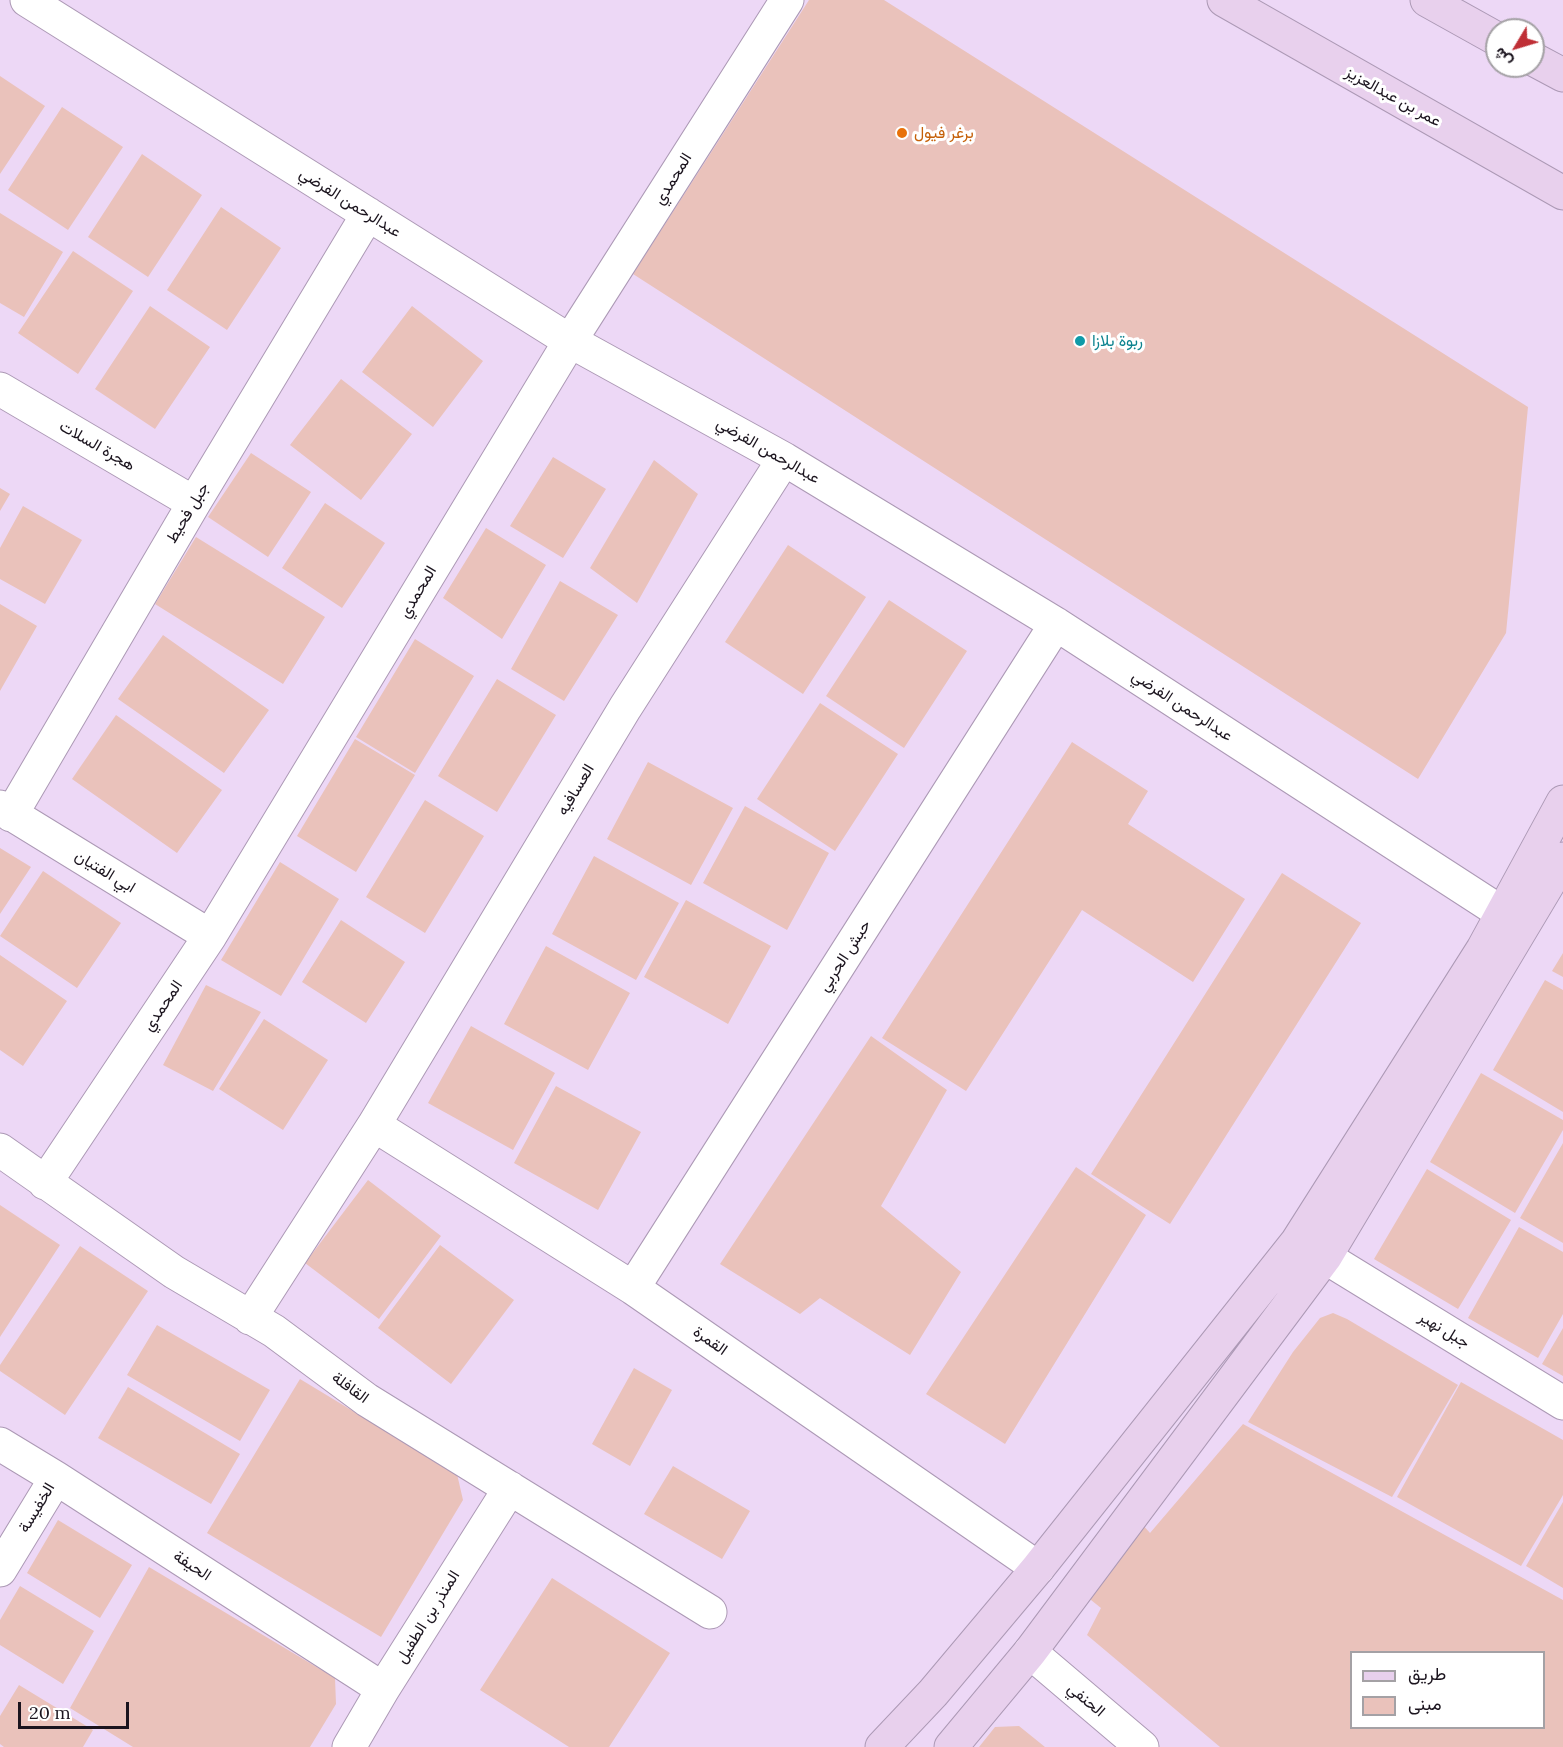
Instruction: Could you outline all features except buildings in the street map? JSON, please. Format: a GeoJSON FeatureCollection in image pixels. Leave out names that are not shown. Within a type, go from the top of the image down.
{"type":"FeatureCollection","features":[{"type":"Feature","properties":{"kind":"street","name":"عبدالرحمن الفرضي"},"geometry":{"type":"LineString","coordinates":[[27,0],[570,341],[784,459],[1056,624],[1502,913]]}},
{"type":"Feature","properties":{"kind":"street","name":"المحمدي"},"geometry":{"type":"LineString","coordinates":[[45,1183],[210,936],[570,341],[787,0]]}},
{"type":"Feature","properties":{"kind":"street","name":"عمر بن عبدالعزيز"},"geometry":{"type":"LineString","coordinates":[[1224,0],[1563,192]]}},
{"type":"Feature","properties":{"kind":"street"},"geometry":{"type":"LineString","coordinates":[[1427,0],[1485,32]]}},
{"type":"Feature","properties":{"kind":"street"},"geometry":{"type":"LineString","coordinates":[[1545,65],[1563,75]]}},
{"type":"Feature","properties":{"kind":"street","name":"جبل فحيط"},"geometry":{"type":"LineString","coordinates":[[6,811],[368,214]]}},
{"type":"Feature","properties":{"kind":"street","name":"هجرة السلات"},"geometry":{"type":"LineString","coordinates":[[0,389],[194,503]]}},
{"type":"Feature","properties":{"kind":"street","name":"العسافيه"},"geometry":{"type":"LineString","coordinates":[[250,1318],[374,1125],[625,708],[784,459]]}},
{"type":"Feature","properties":{"kind":"street","name":"حبش الحربي"},"geometry":{"type":"LineString","coordinates":[[633,1288],[1056,624]]}},
{"type":"Feature","properties":{"kind":"street"},"geometry":{"type":"LineString","coordinates":[[882,1747],[933,1693],[1038,1568],[1297,1242],[1476,959],[1563,802]]}},
{"type":"Feature","properties":{"kind":"street","name":"ابي الفتيان"},"geometry":{"type":"LineString","coordinates":[[6,811],[210,936]]}},
{"type":"Feature","properties":{"kind":"street"},"geometry":{"type":"LineString","coordinates":[[951,1747],[1030,1652],[1325,1257],[1563,859]]}},
{"type":"Feature","properties":{"kind":"street","name":"القمرة"},"geometry":{"type":"LineString","coordinates":[[374,1125],[633,1288],[1038,1568]]}},
{"type":"Feature","properties":{"kind":"street","name":"القافلة"},"geometry":{"type":"LineString","coordinates":[[0,1150],[174,1272],[274,1331],[367,1400],[710,1612]]}},
{"type":"Feature","properties":{"kind":"street","name":"جبل نهير"},"geometry":{"type":"LineString","coordinates":[[1325,1257],[1563,1403]]}},
{"type":"Feature","properties":{"kind":"street","name":"الحيفة"},"geometry":{"type":"LineString","coordinates":[[0,1444],[383,1689]]}},
{"type":"Feature","properties":{"kind":"street","name":"الخفيسة"},"geometry":{"type":"LineString","coordinates":[[0,1569],[56,1478]]}},
{"type":"Feature","properties":{"kind":"street","name":"المنذر بن الطفيل"},"geometry":{"type":"LineString","coordinates":[[349,1747],[510,1488]]}},
{"type":"Feature","properties":{"kind":"street","name":"الحنفي"},"geometry":{"type":"LineString","coordinates":[[1030,1652],[1142,1747]]}},
{"type":"Feature","properties":{"kind":"place","name":"برغر فيول"},"geometry":{"type":"Point","coordinates":[902,133]}},
{"type":"Feature","properties":{"kind":"place","name":"ربوة بلازا"},"geometry":{"type":"Point","coordinates":[1080,341]}}]}
